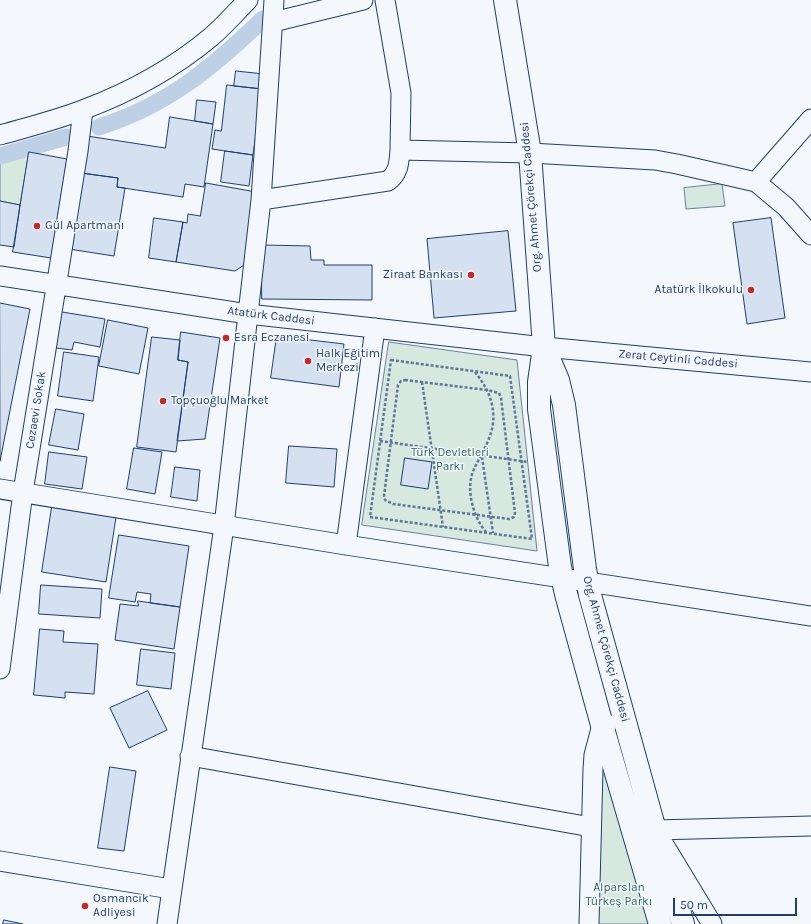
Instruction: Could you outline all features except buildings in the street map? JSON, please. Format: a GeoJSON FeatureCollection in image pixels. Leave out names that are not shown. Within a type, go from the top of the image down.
{"type":"FeatureCollection","features":[{"type":"Feature","properties":{"kind":"main road","name":"Org. Ahmet Çörekçi Caddesi"},"geometry":{"type":"LineString","coordinates":[[505,0],[530,153],[544,347],[539,393],[546,465],[562,579],[602,725],[660,924]]}},
{"type":"Feature","properties":{"kind":"main road","name":"Org. Ahmet Çörekçi Caddesi"},"geometry":{"type":"LineString","coordinates":[[544,347],[558,380],[564,405],[587,582],[655,830],[684,924]]}},
{"type":"Feature","properties":{"kind":"street"},"geometry":{"type":"LineString","coordinates":[[0,135],[83,110],[107,101],[142,84],[174,64],[212,36],[248,0]]}},
{"type":"Feature","properties":{"kind":"street"},"geometry":{"type":"LineString","coordinates":[[167,924],[224,526],[261,200],[274,0]]}},
{"type":"Feature","properties":{"kind":"street"},"geometry":{"type":"LineString","coordinates":[[273,22],[363,0]]}},
{"type":"Feature","properties":{"kind":"street"},"geometry":{"type":"LineString","coordinates":[[261,200],[388,180],[395,175],[400,150],[400,93],[385,0]]}},
{"type":"Feature","properties":{"kind":"street","name":"Cezaevi Sokak"},"geometry":{"type":"LineString","coordinates":[[0,669],[23,492],[55,285],[78,151],[83,110]]}},
{"type":"Feature","properties":{"kind":"street"},"geometry":{"type":"LineString","coordinates":[[756,182],[811,119]]}},
{"type":"Feature","properties":{"kind":"street"},"geometry":{"type":"LineString","coordinates":[[400,150],[530,153],[665,162],[756,182],[786,207],[811,235]]}},
{"type":"Feature","properties":{"kind":"street","name":"Atatürk Caddesi"},"geometry":{"type":"LineString","coordinates":[[0,276],[248,314],[544,347]]}},
{"type":"Feature","properties":{"kind":"street"},"geometry":{"type":"LineString","coordinates":[[346,545],[375,328]]}},
{"type":"Feature","properties":{"kind":"street","name":"Zerat Ceytinli Caddesi"},"geometry":{"type":"LineString","coordinates":[[544,347],[809,369]]}},
{"type":"Feature","properties":{"kind":"street"},"geometry":{"type":"LineString","coordinates":[[0,489],[562,579],[811,616]]}},
{"type":"Feature","properties":{"kind":"street"},"geometry":{"type":"LineString","coordinates":[[589,924],[594,756],[602,725],[624,719]]}},
{"type":"Feature","properties":{"kind":"street"},"geometry":{"type":"LineString","coordinates":[[190,756],[591,826]]}},
{"type":"Feature","properties":{"kind":"street"},"geometry":{"type":"LineString","coordinates":[[712,924],[655,830],[811,826]]}},
{"type":"Feature","properties":{"kind":"street"},"geometry":{"type":"LineString","coordinates":[[0,861],[171,889]]}},
{"type":"Feature","properties":{"kind":"path"},"geometry":{"type":"LineString","coordinates":[[391,360],[475,371],[510,376],[532,539],[370,517],[391,360]]}},
{"type":"Feature","properties":{"kind":"path"},"geometry":{"type":"LineString","coordinates":[[475,371],[487,390],[491,401],[493,422],[482,455],[474,469],[471,482],[472,498],[478,522],[487,533]]}},
{"type":"Feature","properties":{"kind":"path"},"geometry":{"type":"LineString","coordinates":[[406,380],[487,390],[497,392],[500,396],[515,515],[513,518],[509,519],[393,504],[385,500],[384,497],[399,383],[406,380]]}},
{"type":"Feature","properties":{"kind":"path"},"geometry":{"type":"LineString","coordinates":[[422,382],[443,527]]}},
{"type":"Feature","properties":{"kind":"path"},"geometry":{"type":"LineString","coordinates":[[380,441],[546,465]]}},
{"type":"Feature","properties":{"kind":"path"},"geometry":{"type":"LineString","coordinates":[[482,455],[493,533]]}},
{"type":"Feature","properties":{"kind":"green space"},"geometry":{"type":"Polygon","coordinates":[[[29,152],[20,205],[0,201],[0,160],[29,152]]]}},
{"type":"Feature","properties":{"kind":"green space"},"geometry":{"type":"Polygon","coordinates":[[[722,184],[725,206],[686,209],[684,188],[722,184]]]}},
{"type":"Feature","properties":{"kind":"green space","name":"Türk Devletleri Parkı"},"geometry":{"type":"Polygon","coordinates":[[[389,342],[517,360],[537,551],[362,525],[389,342]]]}},
{"type":"Feature","properties":{"kind":"green space","name":"Alparslan Türkeş Parkı"},"geometry":{"type":"Polygon","coordinates":[[[602,725],[659,924],[589,924],[602,725]]]}},
{"type":"Feature","properties":{"kind":"waterway"},"geometry":{"type":"LineString","coordinates":[[99,127],[147,108],[188,83],[226,53],[263,19]]}},
{"type":"Feature","properties":{"kind":"waterway"},"geometry":{"type":"LineString","coordinates":[[0,156],[66,137]]}},
{"type":"Feature","properties":{"kind":"place","name":"Gül Apartmanı"},"geometry":{"type":"Point","coordinates":[37,226]}},
{"type":"Feature","properties":{"kind":"place","name":"Ziraat Bankası"},"geometry":{"type":"Point","coordinates":[471,275]}},
{"type":"Feature","properties":{"kind":"place","name":"Atatürk İlkokulu"},"geometry":{"type":"Point","coordinates":[751,290]}},
{"type":"Feature","properties":{"kind":"place","name":"Esra Eczanesi"},"geometry":{"type":"Point","coordinates":[226,338]}},
{"type":"Feature","properties":{"kind":"place","name":"Halk Eğitim Merkezi"},"geometry":{"type":"Point","coordinates":[308,361]}},
{"type":"Feature","properties":{"kind":"place","name":"Topçuoğlu Market"},"geometry":{"type":"Point","coordinates":[163,401]}},
{"type":"Feature","properties":{"kind":"place","name":"Osmancık Adliyesi"},"geometry":{"type":"Point","coordinates":[85,906]}}]}
